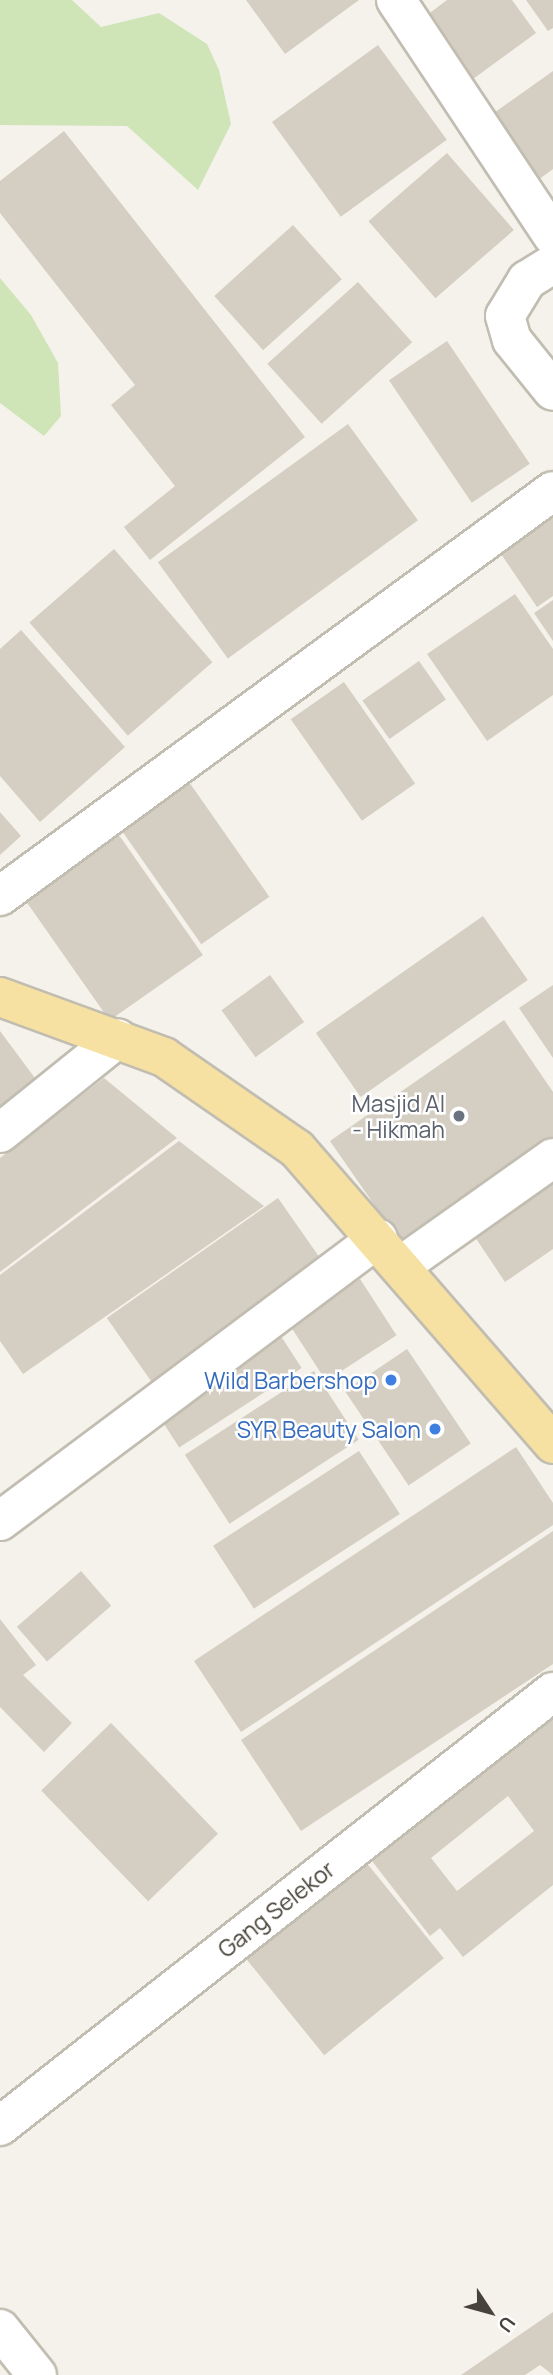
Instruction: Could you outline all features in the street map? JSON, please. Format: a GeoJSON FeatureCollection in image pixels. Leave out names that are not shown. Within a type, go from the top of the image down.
{"type":"FeatureCollection","features":[{"type":"Feature","properties":{"kind":"main road"},"geometry":{"type":"LineString","coordinates":[[0,997],[164,1057],[240,1104],[297,1149],[390,1251],[553,1444]]}},
{"type":"Feature","properties":{"kind":"street"},"geometry":{"type":"LineString","coordinates":[[396,0],[553,236]]}},
{"type":"Feature","properties":{"kind":"street"},"geometry":{"type":"LineString","coordinates":[[553,264],[527,280],[505,316],[512,340],[553,391]]}},
{"type":"Feature","properties":{"kind":"street"},"geometry":{"type":"LineString","coordinates":[[0,896],[553,491]]}},
{"type":"Feature","properties":{"kind":"street"},"geometry":{"type":"LineString","coordinates":[[0,1133],[118,1038]]}},
{"type":"Feature","properties":{"kind":"street"},"geometry":{"type":"LineString","coordinates":[[0,1521],[390,1251],[553,1158]]}},
{"type":"Feature","properties":{"kind":"street","name":"Gang Selekor"},"geometry":{"type":"LineString","coordinates":[[0,2126],[553,1692]]}},
{"type":"Feature","properties":{"kind":"street"},"geometry":{"type":"LineString","coordinates":[[0,2329],[37,2375]]}},
{"type":"Feature","properties":{"kind":"green space"},"geometry":{"type":"Polygon","coordinates":[[[0,0],[72,0],[101,27],[159,13],[207,44],[219,70],[231,124],[198,190],[127,126],[0,125],[0,0]]]}},
{"type":"Feature","properties":{"kind":"green space"},"geometry":{"type":"Polygon","coordinates":[[[0,278],[31,315],[58,363],[61,416],[44,436],[0,403],[0,278]]]}},
{"type":"Feature","properties":{"kind":"building"},"geometry":{"type":"Polygon","coordinates":[[[246,0],[359,0],[285,54],[246,0]]]}},
{"type":"Feature","properties":{"kind":"building"},"geometry":{"type":"Polygon","coordinates":[[[447,0],[512,0],[536,33],[473,79],[427,15],[447,0]]]}},
{"type":"Feature","properties":{"kind":"building"},"geometry":{"type":"Polygon","coordinates":[[[526,0],[553,0],[553,28],[548,31],[526,0]]]}},
{"type":"Feature","properties":{"kind":"building"},"geometry":{"type":"Polygon","coordinates":[[[378,45],[447,140],[341,217],[272,122],[378,45]]]}},
{"type":"Feature","properties":{"kind":"building"},"geometry":{"type":"Polygon","coordinates":[[[553,71],[553,169],[538,180],[491,115],[553,71]]]}},
{"type":"Feature","properties":{"kind":"building"},"geometry":{"type":"Polygon","coordinates":[[[64,131],[305,437],[150,560],[124,527],[175,486],[111,405],[135,385],[0,213],[0,181],[64,131]]]}},
{"type":"Feature","properties":{"kind":"building"},"geometry":{"type":"Polygon","coordinates":[[[447,153],[514,230],[435,298],[369,221],[447,153]]]}},
{"type":"Feature","properties":{"kind":"building"},"geometry":{"type":"Polygon","coordinates":[[[293,225],[342,279],[263,350],[214,296],[293,225]]]}},
{"type":"Feature","properties":{"kind":"building"},"geometry":{"type":"Polygon","coordinates":[[[358,282],[412,342],[322,424],[267,364],[358,282]]]}},
{"type":"Feature","properties":{"kind":"building"},"geometry":{"type":"Polygon","coordinates":[[[447,341],[530,464],[472,503],[389,380],[447,341]]]}},
{"type":"Feature","properties":{"kind":"building"},"geometry":{"type":"Polygon","coordinates":[[[348,424],[418,520],[228,658],[158,562],[348,424]]]}},
{"type":"Feature","properties":{"kind":"building"},"geometry":{"type":"Polygon","coordinates":[[[553,514],[553,596],[537,607],[499,551],[553,514]]]}},
{"type":"Feature","properties":{"kind":"building"},"geometry":{"type":"Polygon","coordinates":[[[114,549],[212,662],[128,736],[29,622],[114,549]]]}},
{"type":"Feature","properties":{"kind":"building"},"geometry":{"type":"Polygon","coordinates":[[[515,594],[553,649],[553,695],[487,741],[427,654],[515,594]]]}},
{"type":"Feature","properties":{"kind":"building"},"geometry":{"type":"Polygon","coordinates":[[[553,600],[553,641],[534,613],[553,600]]]}},
{"type":"Feature","properties":{"kind":"building"},"geometry":{"type":"Polygon","coordinates":[[[21,630],[125,747],[40,822],[0,776],[0,649],[21,630]]]}},
{"type":"Feature","properties":{"kind":"building"},"geometry":{"type":"Polygon","coordinates":[[[419,661],[446,700],[389,739],[362,701],[419,661]]]}},
{"type":"Feature","properties":{"kind":"building"},"geometry":{"type":"Polygon","coordinates":[[[344,682],[415,784],[362,821],[291,719],[344,682]]]}},
{"type":"Feature","properties":{"kind":"building"},"geometry":{"type":"Polygon","coordinates":[[[189,782],[269,897],[201,944],[121,830],[189,782]]]}},
{"type":"Feature","properties":{"kind":"building"},"geometry":{"type":"Polygon","coordinates":[[[0,812],[21,836],[0,855],[0,812]]]}},
{"type":"Feature","properties":{"kind":"building"},"geometry":{"type":"Polygon","coordinates":[[[114,828],[203,955],[110,1020],[21,893],[114,828]]]}},
{"type":"Feature","properties":{"kind":"building"},"geometry":{"type":"Polygon","coordinates":[[[483,916],[528,980],[361,1097],[316,1033],[483,916]]]}},
{"type":"Feature","properties":{"kind":"building"},"geometry":{"type":"Polygon","coordinates":[[[270,975],[304,1022],[256,1057],[221,1010],[270,975]]]}},
{"type":"Feature","properties":{"kind":"building"},"geometry":{"type":"Polygon","coordinates":[[[553,985],[553,1058],[519,1008],[553,985]]]}},
{"type":"Feature","properties":{"kind":"building","name":"Masjid Al - Hikmah"},"geometry":{"type":"Polygon","coordinates":[[[504,1020],[553,1092],[553,1151],[407,1252],[330,1141],[504,1020]]]}},
{"type":"Feature","properties":{"kind":"building"},"geometry":{"type":"Polygon","coordinates":[[[0,1031],[43,1089],[0,1121],[0,1031]]]}},
{"type":"Feature","properties":{"kind":"building"},"geometry":{"type":"Polygon","coordinates":[[[104,1078],[177,1138],[0,1272],[0,1158],[104,1078]]]}},
{"type":"Feature","properties":{"kind":"building"},"geometry":{"type":"Polygon","coordinates":[[[179,1141],[264,1206],[23,1374],[0,1341],[0,1275],[179,1141]]]}},
{"type":"Feature","properties":{"kind":"building"},"geometry":{"type":"Polygon","coordinates":[[[553,1166],[553,1249],[505,1282],[467,1225],[553,1166]]]}},
{"type":"Feature","properties":{"kind":"building"},"geometry":{"type":"Polygon","coordinates":[[[278,1198],[329,1271],[158,1391],[107,1318],[278,1198]]]}},
{"type":"Feature","properties":{"kind":"building"},"geometry":{"type":"Polygon","coordinates":[[[360,1279],[396,1335],[326,1381],[290,1325],[360,1279]]]}},
{"type":"Feature","properties":{"kind":"building"},"geometry":{"type":"Polygon","coordinates":[[[275,1327],[302,1368],[179,1448],[153,1407],[275,1327]]]}},
{"type":"Feature","properties":{"kind":"building"},"geometry":{"type":"Polygon","coordinates":[[[407,1349],[471,1444],[409,1485],[345,1391],[407,1349]]]}},
{"type":"Feature","properties":{"kind":"building"},"geometry":{"type":"Polygon","coordinates":[[[314,1371],[359,1440],[230,1524],[185,1455],[314,1371]]]}},
{"type":"Feature","properties":{"kind":"building"},"geometry":{"type":"Polygon","coordinates":[[[516,1447],[553,1503],[553,1525],[241,1732],[194,1661],[516,1447]]]}},
{"type":"Feature","properties":{"kind":"building"},"geometry":{"type":"Polygon","coordinates":[[[359,1451],[400,1514],[254,1609],[213,1546],[359,1451]]]}},
{"type":"Feature","properties":{"kind":"building"},"geometry":{"type":"Polygon","coordinates":[[[553,1531],[553,1664],[301,1831],[241,1740],[553,1531]]]}},
{"type":"Feature","properties":{"kind":"building"},"geometry":{"type":"Polygon","coordinates":[[[81,1571],[111,1606],[47,1661],[17,1627],[81,1571]]]}},
{"type":"Feature","properties":{"kind":"building"},"geometry":{"type":"Polygon","coordinates":[[[0,1619],[36,1665],[23,1675],[72,1723],[44,1752],[0,1707],[0,1619]]]}},
{"type":"Feature","properties":{"kind":"building"},"geometry":{"type":"Polygon","coordinates":[[[553,1696],[553,1885],[463,1957],[440,1928],[430,1936],[362,1848],[553,1696]],[[508,1796],[431,1858],[457,1891],[534,1831],[508,1796]]]}},
{"type":"Feature","properties":{"kind":"building"},"geometry":{"type":"Polygon","coordinates":[[[111,1723],[218,1834],[148,1901],[41,1790],[111,1723]]]}},
{"type":"Feature","properties":{"kind":"building"},"geometry":{"type":"Polygon","coordinates":[[[357,1851],[444,1958],[324,2055],[237,1948],[357,1851]]]}},
{"type":"Feature","properties":{"kind":"building"},"geometry":{"type":"Polygon","coordinates":[[[553,2312],[553,2375],[540,2365],[525,2375],[461,2375],[553,2312]]]}},
{"type":"Feature","properties":{"kind":"place","name":"Masjid Al - Hikmah"},"geometry":{"type":"Point","coordinates":[459,1116]}},
{"type":"Feature","properties":{"kind":"place","name":"Wild Barbershop"},"geometry":{"type":"Point","coordinates":[391,1380]}},
{"type":"Feature","properties":{"kind":"place","name":"SYR Beauty Salon"},"geometry":{"type":"Point","coordinates":[435,1429]}}]}
